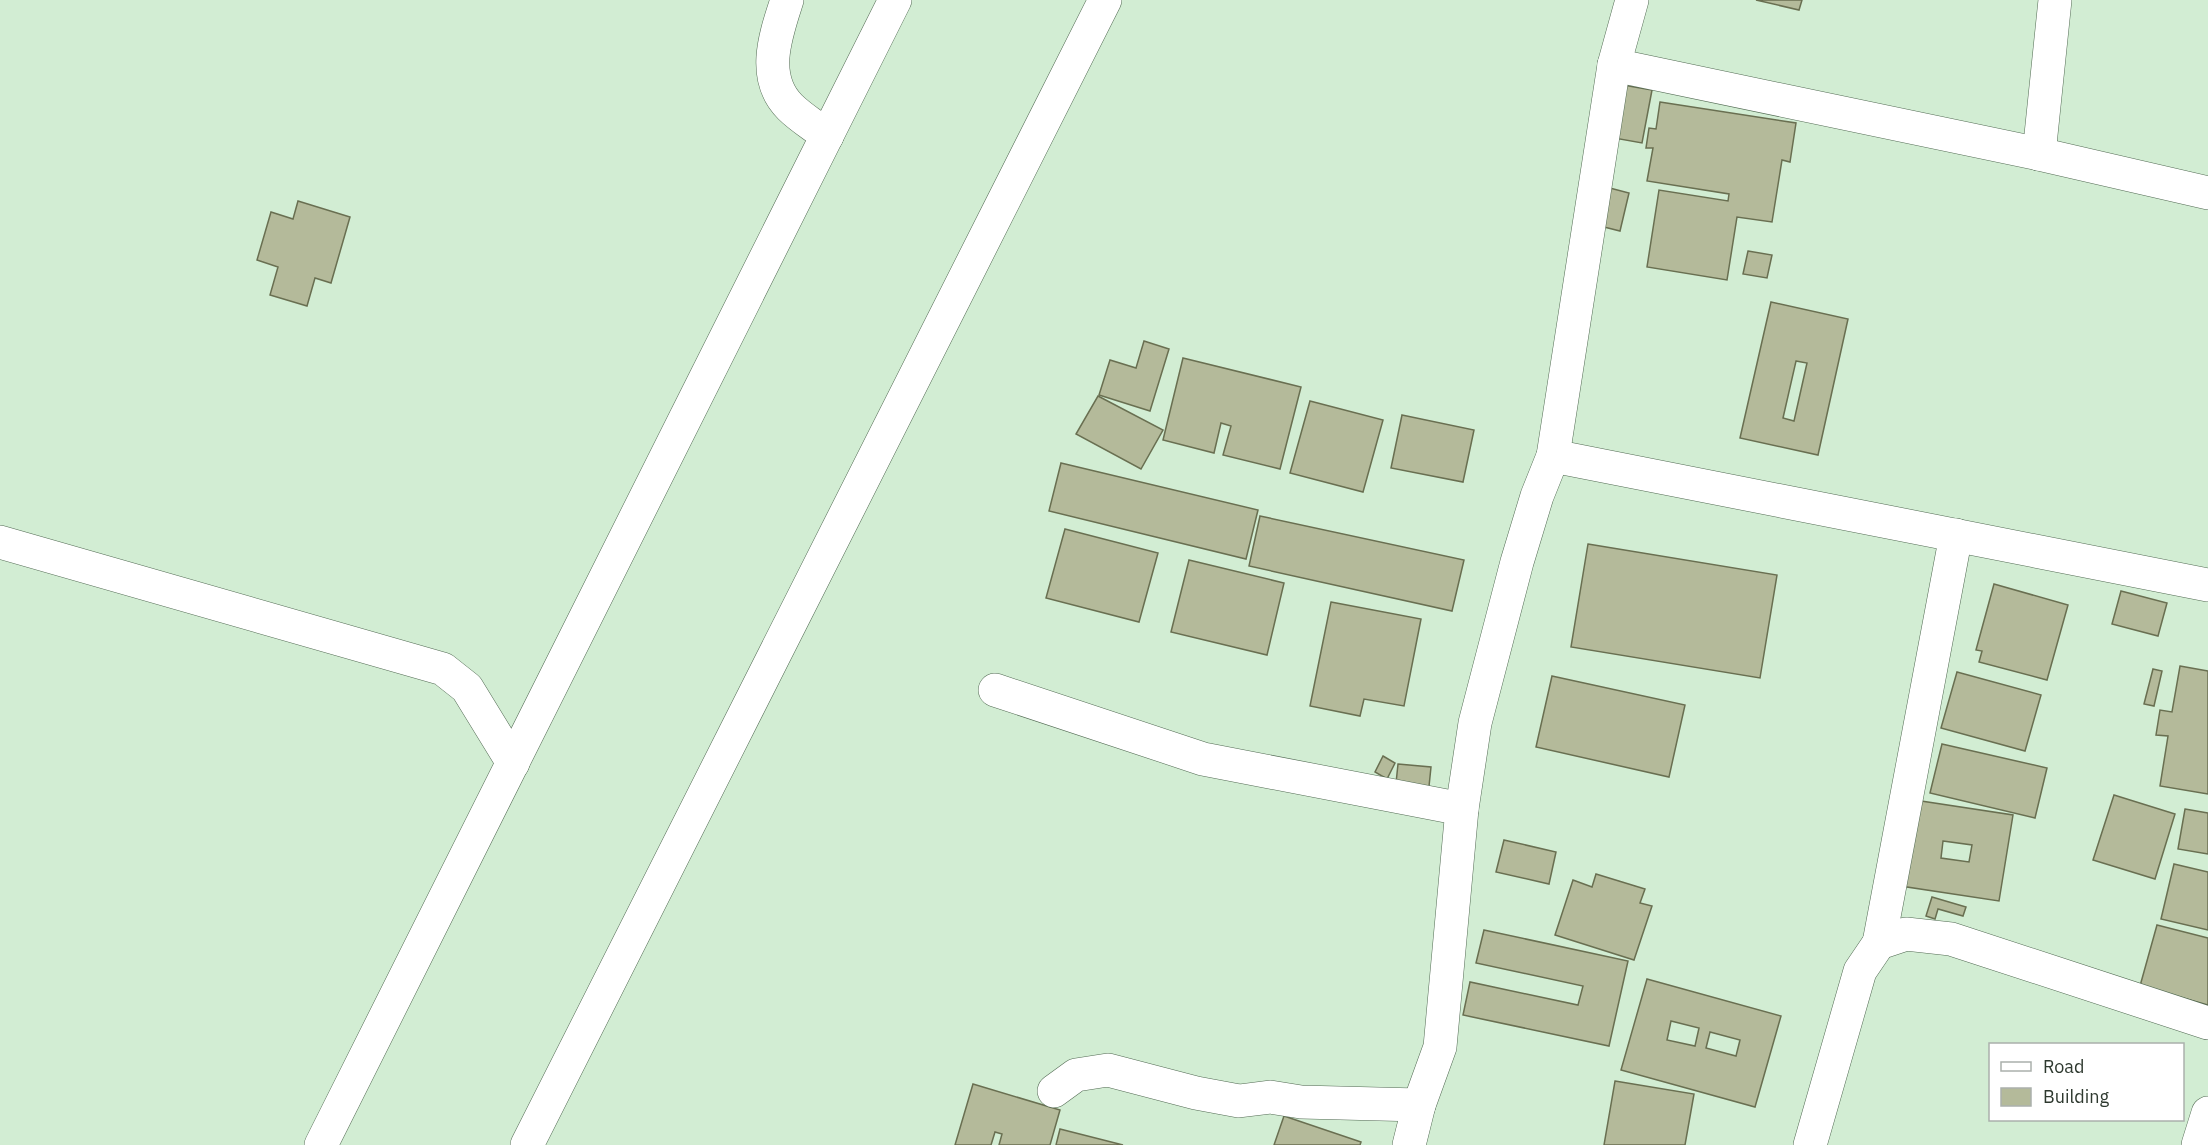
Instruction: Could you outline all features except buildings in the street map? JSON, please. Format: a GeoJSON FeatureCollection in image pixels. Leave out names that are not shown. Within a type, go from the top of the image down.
{"type":"FeatureCollection","features":[{"type":"Feature","properties":{"kind":"main road"},"geometry":{"type":"LineString","coordinates":[[787,0],[773,44],[775,86],[789,106],[827,136]]}},
{"type":"Feature","properties":{"kind":"main road"},"geometry":{"type":"LineString","coordinates":[[321,1145],[896,0]]}},
{"type":"Feature","properties":{"kind":"main road"},"geometry":{"type":"LineString","coordinates":[[527,1145],[1105,0]]}},
{"type":"Feature","properties":{"kind":"main road"},"geometry":{"type":"LineString","coordinates":[[1409,1145],[1419,1105],[1440,1047],[1462,809],[1475,723],[1517,562],[1537,496],[1553,456],[1614,65],[1632,0]]}},
{"type":"Feature","properties":{"kind":"main road"},"geometry":{"type":"LineString","coordinates":[[2039,154],[2055,0]]}},
{"type":"Feature","properties":{"kind":"main road"},"geometry":{"type":"LineString","coordinates":[[1614,65],[2039,154],[2208,193]]}},
{"type":"Feature","properties":{"kind":"main road"},"geometry":{"type":"LineString","coordinates":[[1553,456],[2208,585]]}},
{"type":"Feature","properties":{"kind":"main road"},"geometry":{"type":"LineString","coordinates":[[1810,1145],[1860,971],[1879,943],[1956,535]]}},
{"type":"Feature","properties":{"kind":"main road"},"geometry":{"type":"LineString","coordinates":[[0,542],[444,669],[467,688],[513,763]]}},
{"type":"Feature","properties":{"kind":"main road"},"geometry":{"type":"LineString","coordinates":[[995,690],[1203,759],[1462,809]]}},
{"type":"Feature","properties":{"kind":"main road"},"geometry":{"type":"LineString","coordinates":[[1879,943],[1906,934],[1951,939],[2208,1023]]}},
{"type":"Feature","properties":{"kind":"main road"},"geometry":{"type":"LineString","coordinates":[[1054,1091],[1076,1075],[1108,1070],[1196,1093],[1239,1101],[1270,1097],[1301,1102],[1419,1105]]}},
{"type":"Feature","properties":{"kind":"main road"},"geometry":{"type":"LineString","coordinates":[[2198,1145],[2208,1113]]}}]}
